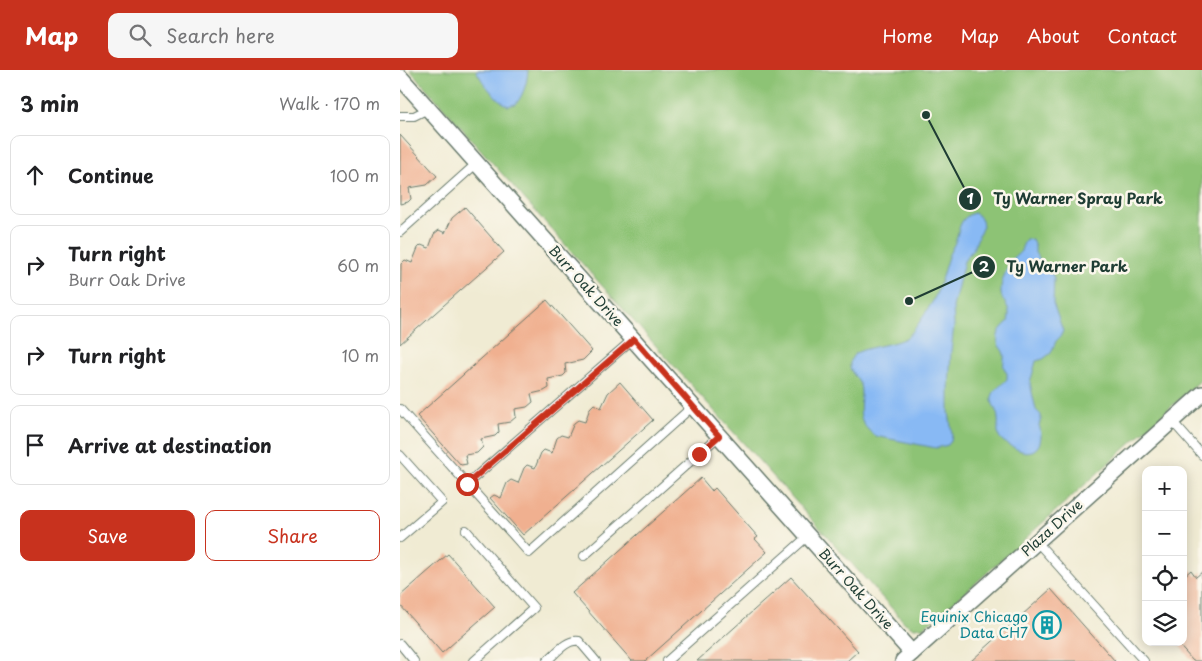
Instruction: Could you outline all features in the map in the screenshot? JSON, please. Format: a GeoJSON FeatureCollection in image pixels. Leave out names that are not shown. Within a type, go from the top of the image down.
{"type":"FeatureCollection","features":[{"type":"Feature","properties":{"kind":"street","name":"Burr Oak Drive"},"geometry":{"type":"LineString","coordinates":[[400,77],[808,536],[908,657]]}},
{"type":"Feature","properties":{"kind":"street","name":"Plaza Drive"},"geometry":{"type":"LineString","coordinates":[[908,657],[1202,394]]}},
{"type":"Feature","properties":{"kind":"lane"},"geometry":{"type":"LineString","coordinates":[[400,116],[414,116],[428,109]]}},
{"type":"Feature","properties":{"kind":"lane"},"geometry":{"type":"LineString","coordinates":[[400,232],[477,163]]}},
{"type":"Feature","properties":{"kind":"lane"},"geometry":{"type":"LineString","coordinates":[[467,484],[634,339]]}},
{"type":"Feature","properties":{"kind":"lane"},"geometry":{"type":"LineString","coordinates":[[400,409],[529,553],[693,406]]}},
{"type":"Feature","properties":{"kind":"lane"},"geometry":{"type":"LineString","coordinates":[[1172,421],[1202,456]]}},
{"type":"Feature","properties":{"kind":"lane"},"geometry":{"type":"LineString","coordinates":[[584,556],[719,436]]}},
{"type":"Feature","properties":{"kind":"lane"},"geometry":{"type":"LineString","coordinates":[[400,455],[442,502],[400,538]]}},
{"type":"Feature","properties":{"kind":"lane"},"geometry":{"type":"LineString","coordinates":[[466,530],[534,608],[474,661]]}},
{"type":"Feature","properties":{"kind":"lane"},"geometry":{"type":"LineString","coordinates":[[667,661],[808,536]]}},
{"type":"Feature","properties":{"kind":"lane"},"geometry":{"type":"LineString","coordinates":[[1037,542],[1144,661]]}},
{"type":"Feature","properties":{"kind":"lane"},"geometry":{"type":"LineString","coordinates":[[547,661],[574,640],[579,641],[596,661]]}},
{"type":"Feature","properties":{"kind":"lane"},"geometry":{"type":"LineString","coordinates":[[400,644],[414,661]]}},
{"type":"Feature","properties":{"kind":"green space"},"geometry":{"type":"Polygon","coordinates":[[[410,70],[1202,70],[1202,379],[968,590],[924,627],[914,628],[905,623],[410,70]]]}},
{"type":"Feature","properties":{"kind":"water"},"geometry":{"type":"Polygon","coordinates":[[[476,70],[528,70],[525,88],[516,104],[508,106],[498,99],[476,70]]]}},
{"type":"Feature","properties":{"kind":"water"},"geometry":{"type":"Polygon","coordinates":[[[974,213],[982,220],[983,226],[973,249],[964,261],[953,307],[954,325],[949,389],[951,441],[948,445],[936,448],[875,436],[869,431],[861,418],[861,388],[850,369],[851,360],[858,352],[906,338],[913,331],[933,301],[961,224],[966,217],[974,213]]]}},
{"type":"Feature","properties":{"kind":"water"},"geometry":{"type":"Polygon","coordinates":[[[1032,239],[1035,253],[1048,267],[1054,278],[1053,303],[1063,331],[1051,353],[1043,359],[1036,361],[1030,383],[1036,410],[1041,415],[1039,425],[1041,436],[1035,450],[1027,452],[1018,450],[1000,438],[998,415],[992,397],[993,393],[1007,379],[1004,354],[998,339],[1000,331],[1008,322],[1009,316],[1008,308],[1001,294],[1002,284],[1006,271],[1013,259],[1021,251],[1026,240],[1032,239]]]}},
{"type":"Feature","properties":{"kind":"building"},"geometry":{"type":"Polygon","coordinates":[[[400,135],[437,176],[427,185],[409,188],[411,199],[400,204],[400,135]]]}},
{"type":"Feature","properties":{"kind":"building"},"geometry":{"type":"Polygon","coordinates":[[[465,207],[504,252],[400,344],[401,264],[405,260],[412,263],[421,245],[429,248],[434,234],[439,230],[445,233],[452,218],[465,207]]]}},
{"type":"Feature","properties":{"kind":"building"},"geometry":{"type":"Polygon","coordinates":[[[547,300],[592,351],[583,360],[565,364],[566,373],[563,376],[548,379],[549,388],[531,394],[533,402],[527,407],[515,409],[516,417],[510,422],[498,424],[499,432],[495,436],[481,439],[483,447],[477,453],[465,455],[467,464],[461,465],[417,416],[547,300]]]}},
{"type":"Feature","properties":{"kind":"building"},"geometry":{"type":"Polygon","coordinates":[[[620,382],[653,420],[523,535],[490,498],[494,495],[501,498],[507,483],[511,480],[518,483],[527,465],[535,468],[544,450],[552,453],[557,438],[561,435],[568,437],[574,423],[578,420],[585,422],[590,408],[594,404],[601,408],[608,393],[620,382]]]}},
{"type":"Feature","properties":{"kind":"building"},"geometry":{"type":"Polygon","coordinates":[[[701,478],[712,491],[715,488],[758,537],[755,539],[767,552],[645,661],[632,661],[572,593],[701,478]]]}},
{"type":"Feature","properties":{"kind":"building"},"geometry":{"type":"Polygon","coordinates":[[[448,554],[495,607],[442,653],[400,605],[400,596],[448,554]]]}},
{"type":"Feature","properties":{"kind":"building"},"geometry":{"type":"Polygon","coordinates":[[[1191,570],[1196,577],[1202,572],[1202,661],[1193,661],[1180,646],[1187,646],[1187,574],[1191,570]]]}},
{"type":"Feature","properties":{"kind":"building"},"geometry":{"type":"Polygon","coordinates":[[[791,577],[858,651],[847,661],[697,661],[791,577]]]}},
{"type":"Feature","properties":{"kind":"building","name":"Equinix Chicago Data CH7"},"geometry":{"type":"Polygon","coordinates":[[[1051,589],[1115,661],[971,661],[1051,589]]]}},
{"type":"Feature","properties":{"kind":"place","name":"Ty Warner Spray Park"},"geometry":{"type":"Point","coordinates":[926,115]}},
{"type":"Feature","properties":{"kind":"place","name":"Ty Warner Park"},"geometry":{"type":"Point","coordinates":[909,301]}},
{"type":"Feature","properties":{"kind":"place","name":"Equinix Chicago Data CH7"},"geometry":{"type":"Point","coordinates":[1047,625]}},
{"type":"Feature","properties":{"kind":"route"},"geometry":{"type":"LineString","coordinates":[[467,484],[634,339],[719,436],[699,454]]}}]}
